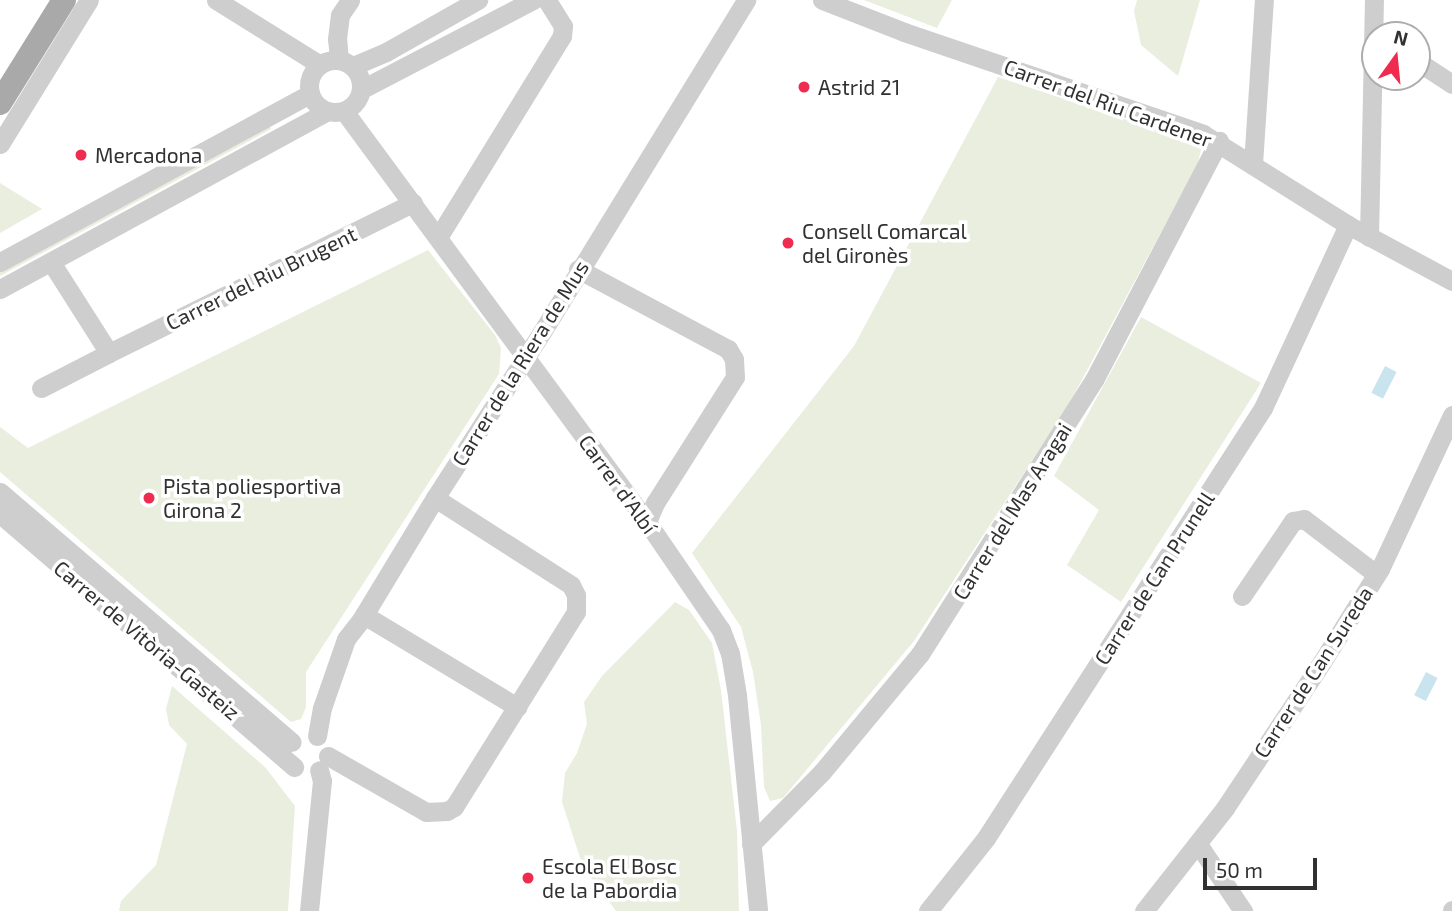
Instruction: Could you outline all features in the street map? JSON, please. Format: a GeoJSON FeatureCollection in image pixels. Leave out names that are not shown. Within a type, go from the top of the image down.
{"type":"FeatureCollection","features":[{"type":"Feature","properties":{"kind":"main road"},"geometry":{"type":"LineString","coordinates":[[0,103],[64,0]]}},
{"type":"Feature","properties":{"kind":"street"},"geometry":{"type":"LineString","coordinates":[[0,144],[89,0]]}},
{"type":"Feature","properties":{"kind":"street"},"geometry":{"type":"LineString","coordinates":[[216,0],[319,64],[346,63],[386,52],[478,0]]}},
{"type":"Feature","properties":{"kind":"street"},"geometry":{"type":"LineString","coordinates":[[0,289],[336,111],[356,103],[362,89],[360,76],[346,63],[337,39],[340,15],[350,0]]}},
{"type":"Feature","properties":{"kind":"street"},"geometry":{"type":"LineString","coordinates":[[362,89],[533,0]]}},
{"type":"Feature","properties":{"kind":"street","name":"Carrer de la Riera de Mus"},"geometry":{"type":"LineString","coordinates":[[317,736],[322,708],[346,639],[364,615],[746,0]]}},
{"type":"Feature","properties":{"kind":"street","name":"Carrer del Riu Cardener"},"geometry":{"type":"LineString","coordinates":[[822,0],[1219,141],[1348,225],[1452,281]]}},
{"type":"Feature","properties":{"kind":"street"},"geometry":{"type":"LineString","coordinates":[[1253,164],[1264,0]]}},
{"type":"Feature","properties":{"kind":"street"},"geometry":{"type":"LineString","coordinates":[[1373,2],[1382,21]]}},
{"type":"Feature","properties":{"kind":"street"},"geometry":{"type":"LineString","coordinates":[[1368,237],[1373,2]]}},
{"type":"Feature","properties":{"kind":"street"},"geometry":{"type":"LineString","coordinates":[[439,236],[562,36],[563,26],[550,5]]}},
{"type":"Feature","properties":{"kind":"street"},"geometry":{"type":"LineString","coordinates":[[319,64],[310,79],[310,94],[318,106],[336,111]]}},
{"type":"Feature","properties":{"kind":"street"},"geometry":{"type":"LineString","coordinates":[[1431,70],[1452,83]]}},
{"type":"Feature","properties":{"kind":"street"},"geometry":{"type":"LineString","coordinates":[[3,259],[310,94]]}},
{"type":"Feature","properties":{"kind":"street","name":"Carrer d'Albí"},"geometry":{"type":"LineString","coordinates":[[336,111],[439,236],[647,522],[721,630],[730,653],[737,695],[758,911]]}},
{"type":"Feature","properties":{"kind":"street","name":"Carrer del Mas Aragai"},"geometry":{"type":"LineString","coordinates":[[751,844],[822,772],[920,654],[1094,380],[1219,141]]}},
{"type":"Feature","properties":{"kind":"street","name":"Carrer del Riu Brugent"},"geometry":{"type":"LineString","coordinates":[[41,388],[414,203]]}},
{"type":"Feature","properties":{"kind":"street","name":"Carrer de Can Prunell"},"geometry":{"type":"LineString","coordinates":[[928,911],[986,838],[1263,408],[1348,225]]}},
{"type":"Feature","properties":{"kind":"street"},"geometry":{"type":"LineString","coordinates":[[51,262],[109,353]]}},
{"type":"Feature","properties":{"kind":"street"},"geometry":{"type":"LineString","coordinates":[[579,269],[728,349],[734,359],[735,377],[655,503],[647,522]]}},
{"type":"Feature","properties":{"kind":"street","name":"Carrer de Can Sureda"},"geometry":{"type":"LineString","coordinates":[[1144,911],[1198,844],[1322,662],[1376,574],[1452,415]]}},
{"type":"Feature","properties":{"kind":"street","name":"Carrer de Vitòria-Gasteiz"},"geometry":{"type":"LineString","coordinates":[[0,492],[292,742]]}},
{"type":"Feature","properties":{"kind":"street"},"geometry":{"type":"LineString","coordinates":[[323,763],[426,812],[437,814],[454,807],[576,612],[576,595],[571,585],[435,498]]}},
{"type":"Feature","properties":{"kind":"street","name":"Carrer de Vitòria-Gasteiz"},"geometry":{"type":"LineString","coordinates":[[0,514],[294,767]]}},
{"type":"Feature","properties":{"kind":"street"},"geometry":{"type":"LineString","coordinates":[[1242,596],[1293,521],[1304,519],[1376,574]]}},
{"type":"Feature","properties":{"kind":"street"},"geometry":{"type":"LineString","coordinates":[[364,615],[517,707]]}},
{"type":"Feature","properties":{"kind":"street"},"geometry":{"type":"LineString","coordinates":[[309,911],[325,744],[317,736],[304,734],[292,742],[288,755],[294,767],[305,773],[323,763]]}},
{"type":"Feature","properties":{"kind":"street"},"geometry":{"type":"LineString","coordinates":[[1198,844],[1243,911]]}},
{"type":"Feature","properties":{"kind":"shaded area"},"geometry":{"type":"Polygon","coordinates":[[[864,0],[952,0],[937,28],[864,0]]]}},
{"type":"Feature","properties":{"kind":"shaded area"},"geometry":{"type":"Polygon","coordinates":[[[1137,0],[1200,0],[1178,76],[1141,45],[1134,11],[1137,0]]]}},
{"type":"Feature","properties":{"kind":"shaded area"},"geometry":{"type":"Polygon","coordinates":[[[998,77],[1191,141],[1201,149],[1198,163],[1069,404],[914,641],[783,798],[770,801],[764,787],[761,725],[753,672],[741,627],[692,553],[854,346],[998,77]]]}},
{"type":"Feature","properties":{"kind":"shaded area"},"geometry":{"type":"Polygon","coordinates":[[[270,126],[271,129],[0,276],[0,271],[270,126]]]}},
{"type":"Feature","properties":{"kind":"shaded area"},"geometry":{"type":"Polygon","coordinates":[[[0,183],[42,209],[0,233],[0,183]]]}},
{"type":"Feature","properties":{"kind":"shaded area"},"geometry":{"type":"Polygon","coordinates":[[[428,250],[495,335],[501,348],[499,374],[306,672],[306,707],[301,719],[291,722],[0,472],[0,427],[28,448],[428,250]]]}},
{"type":"Feature","properties":{"kind":"shaded area"},"geometry":{"type":"Polygon","coordinates":[[[1141,317],[1261,383],[1121,602],[1067,565],[1099,510],[1054,476],[1141,317]]]}},
{"type":"Feature","properties":{"kind":"shaded area"},"geometry":{"type":"Polygon","coordinates":[[[675,602],[689,610],[712,643],[721,690],[737,831],[739,911],[616,911],[583,867],[562,802],[565,773],[577,753],[587,724],[584,702],[602,676],[675,602]]]}},
{"type":"Feature","properties":{"kind":"shaded area"},"geometry":{"type":"Polygon","coordinates":[[[172,686],[265,767],[295,806],[288,911],[119,911],[121,901],[156,865],[187,744],[169,725],[166,709],[172,686]]]}},
{"type":"Feature","properties":{"kind":"water"},"geometry":{"type":"Polygon","coordinates":[[[1385,366],[1397,372],[1383,399],[1371,393],[1385,366]]]}},
{"type":"Feature","properties":{"kind":"water"},"geometry":{"type":"Polygon","coordinates":[[[1426,672],[1438,678],[1426,701],[1414,695],[1426,672]]]}},
{"type":"Feature","properties":{"kind":"place","name":"Astrid 21"},"geometry":{"type":"Point","coordinates":[804,87]}},
{"type":"Feature","properties":{"kind":"place","name":"Mercadona"},"geometry":{"type":"Point","coordinates":[81,155]}},
{"type":"Feature","properties":{"kind":"place","name":"Consell Comarcal del Gironès"},"geometry":{"type":"Point","coordinates":[788,243]}},
{"type":"Feature","properties":{"kind":"place","name":"Pista poliesportiva Girona 2"},"geometry":{"type":"Point","coordinates":[149,498]}},
{"type":"Feature","properties":{"kind":"place","name":"Escola El Bosc de la Pabordia"},"geometry":{"type":"Point","coordinates":[528,878]}}]}
